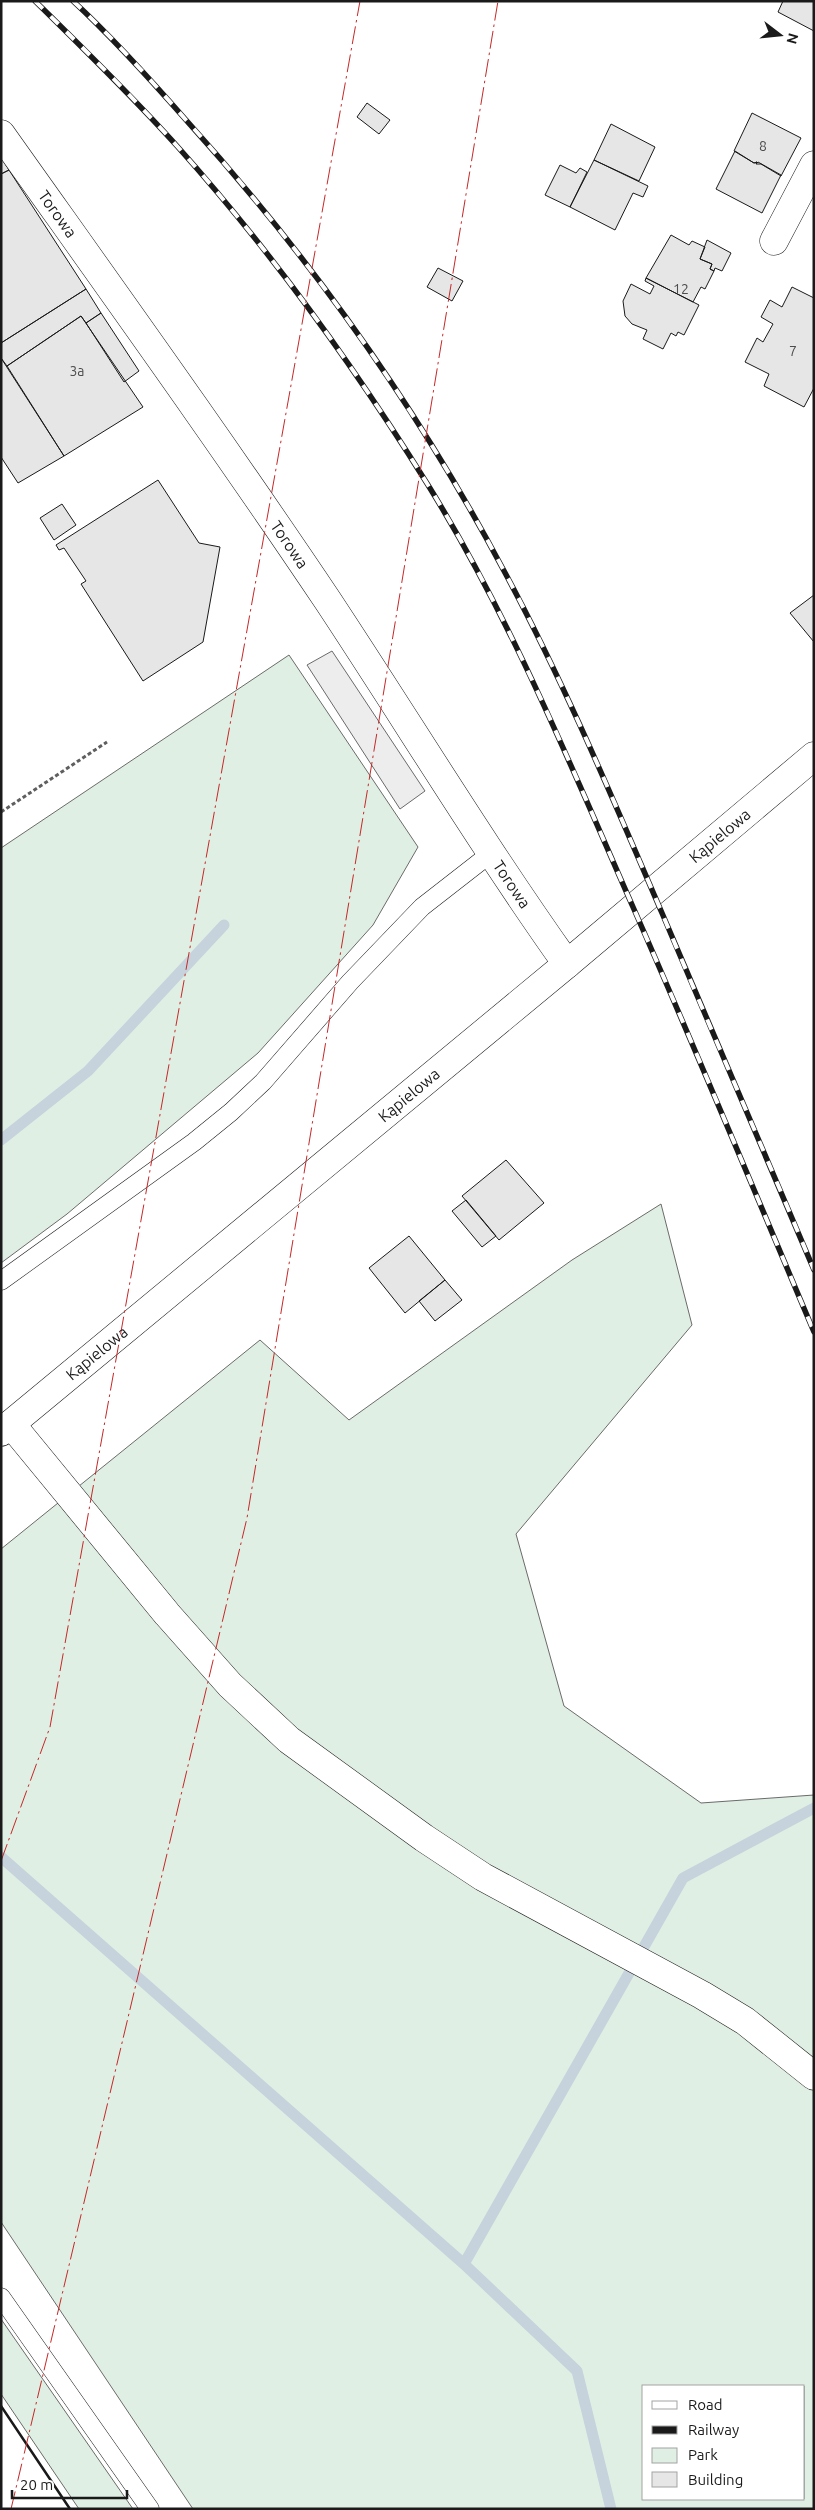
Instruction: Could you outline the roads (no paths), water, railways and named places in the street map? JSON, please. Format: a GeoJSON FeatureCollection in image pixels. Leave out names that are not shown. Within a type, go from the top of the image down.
{"type":"FeatureCollection","features":[{"type":"Feature","properties":{"kind":"street","name":"Torowa"},"geometry":{"type":"LineString","coordinates":[[1,134],[243,475],[433,762],[490,854],[567,964]]}},
{"type":"Feature","properties":{"kind":"street"},"geometry":{"type":"LineString","coordinates":[[774,241],[814,164]]}},
{"type":"Feature","properties":{"kind":"street","name":"Kąpielowa"},"geometry":{"type":"LineString","coordinates":[[6,1428],[567,964],[814,756]]}},
{"type":"Feature","properties":{"kind":"street"},"geometry":{"type":"LineString","coordinates":[[6,1428],[230,1685],[289,1740],[424,1838],[483,1877],[660,1970],[745,2021],[814,2076]]}},
{"type":"Feature","properties":{"kind":"lane"},"geometry":{"type":"LineString","coordinates":[[1,1282],[194,1142],[231,1112],[264,1082],[350,982],[422,907],[490,854]]}},
{"type":"Feature","properties":{"kind":"lane"},"geometry":{"type":"LineString","coordinates":[[1,2297],[150,2509]]}},
{"type":"Feature","properties":{"kind":"waterway"},"geometry":{"type":"LineString","coordinates":[[1,1140],[88,1071],[224,925]]}},
{"type":"Feature","properties":{"kind":"waterway"},"geometry":{"type":"LineString","coordinates":[[464,2264],[683,1878],[814,1808]]}},
{"type":"Feature","properties":{"kind":"waterway"},"geometry":{"type":"LineString","coordinates":[[1,1857],[464,2264],[577,2371],[611,2509]]}},
{"type":"Feature","properties":{"kind":"railway"},"geometry":{"type":"LineString","coordinates":[[35,1],[160,127],[212,186],[278,268],[371,397],[428,485],[458,536],[513,640],[562,746],[679,1013],[814,1332]]}},
{"type":"Feature","properties":{"kind":"railway"},"geometry":{"type":"LineString","coordinates":[[73,1],[159,89],[231,172],[318,279],[397,392],[470,509],[525,611],[586,739],[814,1270]]}}]}
